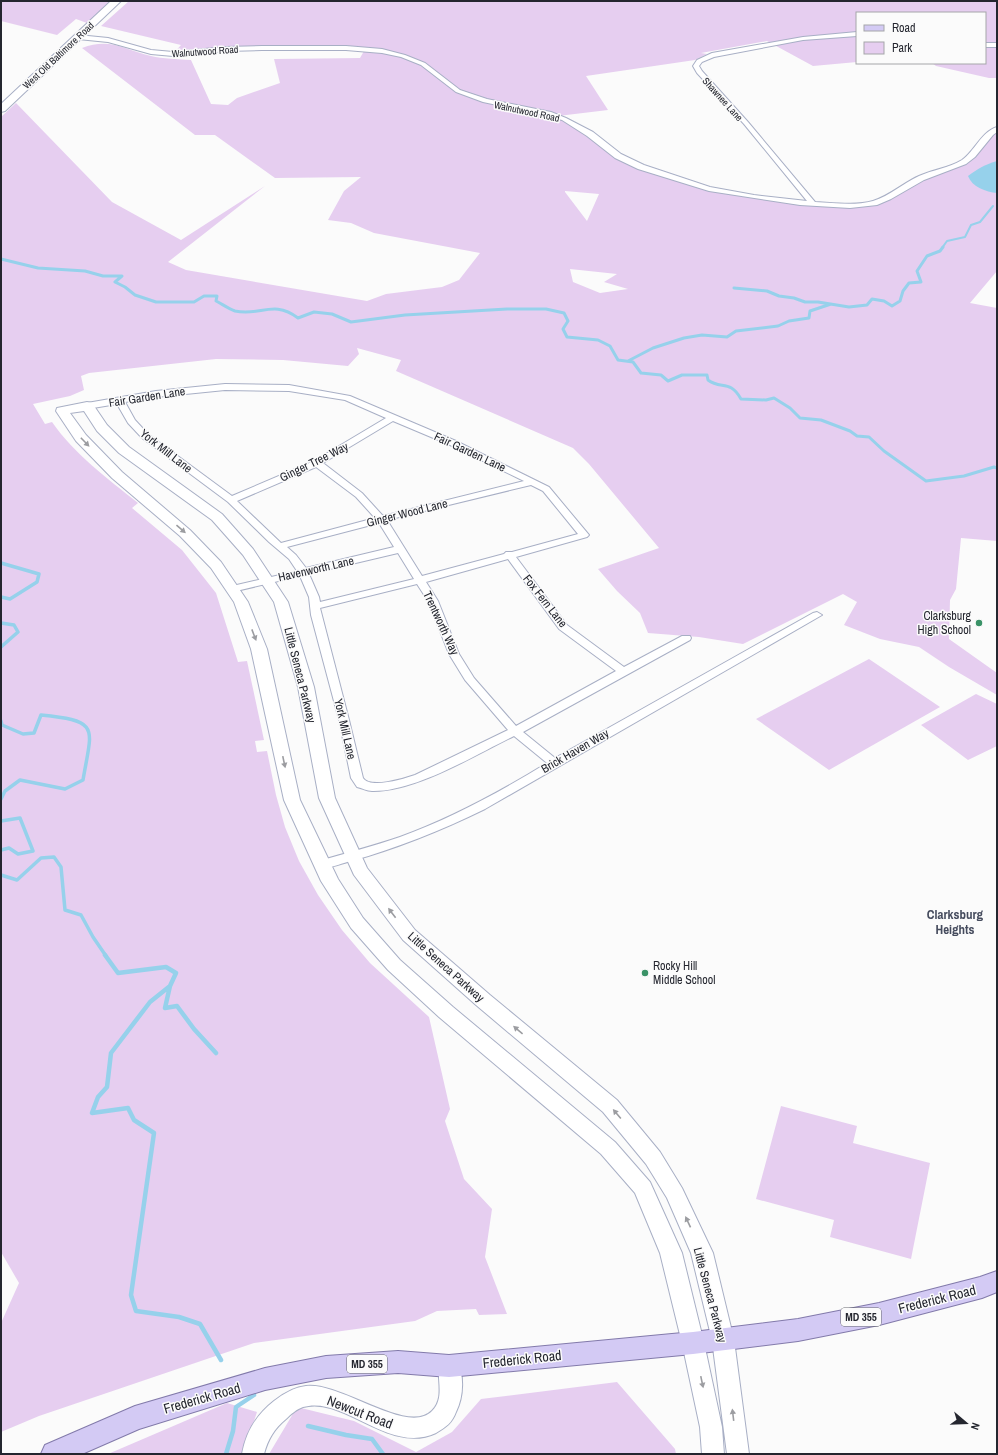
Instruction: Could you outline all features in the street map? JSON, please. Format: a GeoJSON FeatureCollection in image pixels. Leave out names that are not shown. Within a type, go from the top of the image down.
{"type":"FeatureCollection","features":[{"type":"Feature","properties":{"kind":"main road","name":"Frederick Road"},"geometry":{"type":"LineString","coordinates":[[54,1454],[135,1418],[265,1380],[326,1367],[398,1362],[450,1366],[723,1340],[798,1330],[872,1315],[982,1287],[997,1281]]}},
{"type":"Feature","properties":{"kind":"street","name":"West Old Baltimore Road"},"geometry":{"type":"LineString","coordinates":[[1,109],[116,1]]}},
{"type":"Feature","properties":{"kind":"street","name":"Shawnee Lane"},"geometry":{"type":"LineString","coordinates":[[813,204],[746,123],[699,72],[696,66],[699,61],[712,55],[841,34],[856,34]]}},
{"type":"Feature","properties":{"kind":"street","name":"Walnutwood Road"},"geometry":{"type":"LineString","coordinates":[[78,37],[108,40],[151,52],[173,54],[226,49],[262,48],[346,48],[382,51],[403,56],[423,64],[458,91],[485,101],[551,114],[564,119],[590,134],[618,156],[647,170],[709,189],[754,197],[813,204],[850,206],[874,203],[888,197],[921,178],[963,162],[972,155],[990,133],[997,129]]}},
{"type":"Feature","properties":{"kind":"street"},"geometry":{"type":"LineString","coordinates":[[986,45],[997,45]]}},
{"type":"Feature","properties":{"kind":"street","name":"Fair Garden Lane"},"geometry":{"type":"LineString","coordinates":[[232,589],[216,565],[185,533],[117,475],[81,438],[62,411],[156,394],[225,387],[289,388],[331,394],[347,398],[453,443],[546,489],[584,535],[509,554],[420,580],[316,606]]}},
{"type":"Feature","properties":{"kind":"street","name":"York Mill Lane"},"geometry":{"type":"LineString","coordinates":[[119,400],[131,421],[145,436],[231,500],[272,540],[293,557],[303,572],[311,588],[316,606],[316,615],[344,720],[357,778],[361,784],[371,787],[384,787],[419,778],[515,731],[686,638]]}},
{"type":"Feature","properties":{"kind":"street","name":"Little Seneca Parkway"},"geometry":{"type":"LineString","coordinates":[[87,406],[102,428],[124,450],[217,517],[248,552],[281,602],[306,687],[328,798],[360,871],[409,934],[483,1000],[610,1106],[653,1158],[675,1194],[702,1253],[723,1340],[738,1454]]}},
{"type":"Feature","properties":{"kind":"street","name":"Ginger Tree Way"},"geometry":{"type":"LineString","coordinates":[[231,500],[317,462],[344,448],[392,418]]}},
{"type":"Feature","properties":{"kind":"street","name":"Trentworth Way"},"geometry":{"type":"LineString","coordinates":[[317,462],[359,495],[381,519],[433,601],[454,654],[470,680],[515,731],[554,763]]}},
{"type":"Feature","properties":{"kind":"street","name":"Ginger Wood Lane"},"geometry":{"type":"LineString","coordinates":[[280,546],[381,519],[533,482]]}},
{"type":"Feature","properties":{"kind":"street","name":"Havenworth Lane"},"geometry":{"type":"LineString","coordinates":[[232,589],[400,549]]}},
{"type":"Feature","properties":{"kind":"street","name":"Fox Fern Lane"},"geometry":{"type":"LineString","coordinates":[[509,554],[563,627],[624,672]]}},
{"type":"Feature","properties":{"kind":"street"},"geometry":{"type":"LineString","coordinates":[[232,589],[241,602],[259,648],[292,800],[330,880],[357,923],[394,965],[446,1012],[608,1148],[643,1188],[671,1253],[694,1343],[711,1427],[713,1454]]}},
{"type":"Feature","properties":{"kind":"street","name":"Brick Haven Way"},"geometry":{"type":"LineString","coordinates":[[322,864],[354,857],[434,828],[481,806],[554,763],[817,615]]}},
{"type":"Feature","properties":{"kind":"street","name":"Newcut Road"},"geometry":{"type":"LineString","coordinates":[[253,1454],[257,1436],[270,1419],[291,1400],[308,1396],[327,1397],[349,1405],[390,1425],[412,1430],[430,1427],[442,1417],[450,1400],[450,1366]]}},
{"type":"Feature","properties":{"kind":"green space"},"geometry":{"type":"Polygon","coordinates":[[[1,1],[111,1],[87,23],[76,19],[57,35],[1,21],[1,1]]]}},
{"type":"Feature","properties":{"kind":"green space"},"geometry":{"type":"Polygon","coordinates":[[[129,1],[997,1],[997,78],[989,78],[936,66],[933,64],[986,64],[986,12],[856,12],[856,62],[813,66],[767,41],[701,53],[707,54],[695,60],[586,76],[608,110],[558,116],[618,156],[690,184],[754,197],[850,206],[874,203],[921,178],[963,162],[997,129],[997,271],[970,303],[997,308],[997,541],[961,538],[956,589],[950,600],[949,639],[997,673],[997,695],[949,667],[919,647],[880,639],[844,625],[857,602],[843,594],[743,644],[699,637],[648,633],[640,613],[617,591],[598,569],[659,548],[589,464],[573,448],[396,371],[401,360],[357,348],[359,354],[348,366],[283,360],[216,359],[89,373],[81,376],[84,390],[70,396],[33,404],[45,424],[52,422],[81,456],[138,503],[132,508],[182,550],[216,593],[238,662],[247,661],[264,740],[255,741],[257,752],[267,751],[276,795],[285,827],[299,861],[318,895],[342,930],[370,963],[429,1017],[450,1109],[445,1121],[464,1179],[492,1209],[485,1257],[507,1314],[479,1315],[476,1309],[437,1311],[415,1321],[254,1343],[39,1416],[1,1432],[1,1323],[19,1283],[1,1252],[1,117],[16,103],[112,202],[181,240],[265,186],[168,262],[186,270],[367,301],[386,294],[442,287],[459,280],[480,253],[374,233],[351,223],[328,220],[344,191],[361,177],[275,178],[215,135],[195,135],[82,48],[92,45],[109,44],[156,57],[191,60],[211,104],[228,105],[237,98],[280,83],[274,59],[360,58],[364,51],[346,48],[262,48],[173,54],[181,45],[101,26],[129,1]],[[565,191],[587,221],[599,194],[565,191]],[[570,269],[573,282],[600,293],[628,289],[604,282],[617,274],[570,269]]]}},
{"type":"Feature","properties":{"kind":"green space"},"geometry":{"type":"Polygon","coordinates":[[[869,659],[940,707],[829,770],[756,719],[869,659]]]}},
{"type":"Feature","properties":{"kind":"green space"},"geometry":{"type":"Polygon","coordinates":[[[976,694],[997,704],[997,746],[968,760],[921,725],[976,694]]]}},
{"type":"Feature","properties":{"kind":"green space"},"geometry":{"type":"Polygon","coordinates":[[[781,1106],[857,1126],[853,1143],[930,1163],[911,1259],[830,1237],[834,1220],[756,1199],[781,1106]]]}},
{"type":"Feature","properties":{"kind":"green space"},"geometry":{"type":"Polygon","coordinates":[[[617,1382],[675,1449],[676,1454],[269,1454],[297,1407],[354,1421],[416,1452],[452,1432],[481,1399],[617,1382]]]}},
{"type":"Feature","properties":{"kind":"green space"},"geometry":{"type":"Polygon","coordinates":[[[227,1403],[257,1412],[243,1454],[108,1454],[227,1403]]]}},
{"type":"Feature","properties":{"kind":"water"},"geometry":{"type":"Polygon","coordinates":[[[997,161],[997,193],[980,188],[970,180],[968,176],[971,173],[985,165],[997,161]]]}},
{"type":"Feature","properties":{"kind":"waterway"},"geometry":{"type":"LineString","coordinates":[[942,248],[947,241],[965,237],[971,225],[980,222],[993,206]]}},
{"type":"Feature","properties":{"kind":"waterway"},"geometry":{"type":"LineString","coordinates":[[831,304],[849,307],[867,305],[872,299],[884,301],[892,306],[900,301],[903,291],[909,283],[921,282],[917,271],[927,256],[940,251],[943,247]]}},
{"type":"Feature","properties":{"kind":"waterway"},"geometry":{"type":"LineString","coordinates":[[1,259],[38,268],[85,271],[103,276],[122,276],[115,282],[125,287],[135,295],[156,302],[194,302],[204,296],[217,296],[216,301],[235,311],[252,312],[274,309],[289,312],[298,318],[314,312],[332,314],[351,322],[405,315],[507,309],[546,309],[564,313],[568,321],[563,329],[567,337],[598,340],[610,346],[618,360],[633,362],[641,373],[661,375],[668,381],[682,375],[707,375],[708,380],[713,383],[733,389],[741,399],[766,400],[774,398],[790,408],[800,418],[821,420],[850,431],[857,436],[869,437],[884,451],[926,481],[964,476],[994,467],[997,468]]}},
{"type":"Feature","properties":{"kind":"waterway"},"geometry":{"type":"LineString","coordinates":[[734,288],[767,291],[779,296],[794,298],[805,302],[831,304]]}},
{"type":"Feature","properties":{"kind":"waterway"},"geometry":{"type":"LineString","coordinates":[[628,361],[653,348],[684,338],[702,335],[727,337],[736,331],[778,326],[789,321],[809,318],[810,311],[831,304]]}},
{"type":"Feature","properties":{"kind":"waterway"},"geometry":{"type":"LineString","coordinates":[[1,563],[39,574],[37,582],[10,599],[1,597]]}},
{"type":"Feature","properties":{"kind":"waterway"},"geometry":{"type":"LineString","coordinates":[[1,623],[14,625],[18,632],[1,647]]}},
{"type":"Feature","properties":{"kind":"waterway"},"geometry":{"type":"LineString","coordinates":[[1,721],[2,725],[23,734],[34,733],[41,715],[60,717],[74,720],[83,724],[88,730],[89,738],[89,748],[83,780],[65,789],[20,780],[5,791],[1,799]]}},
{"type":"Feature","properties":{"kind":"waterway"},"geometry":{"type":"LineString","coordinates":[[1,821],[20,818],[33,851],[18,854],[9,848],[1,850]]}},
{"type":"Feature","properties":{"kind":"waterway"},"geometry":{"type":"LineString","coordinates":[[1,875],[17,880],[41,858],[54,857],[61,867],[65,910],[81,915],[93,937],[106,956]]}},
{"type":"Feature","properties":{"kind":"waterway"},"geometry":{"type":"LineString","coordinates":[[105,955],[118,973],[166,967],[176,973],[170,986]]}},
{"type":"Feature","properties":{"kind":"waterway"},"geometry":{"type":"LineString","coordinates":[[170,986],[165,1008],[177,1006],[194,1029],[216,1053]]}},
{"type":"Feature","properties":{"kind":"waterway"},"geometry":{"type":"LineString","coordinates":[[170,986],[150,1002],[111,1053],[107,1087],[98,1097],[92,1113],[128,1108],[134,1120],[154,1133],[131,1295],[136,1311],[179,1317],[200,1324],[221,1360]]}},
{"type":"Feature","properties":{"kind":"waterway"},"geometry":{"type":"LineString","coordinates":[[226,1454],[233,1431],[236,1407],[254,1395]]}},
{"type":"Feature","properties":{"kind":"waterway"},"geometry":{"type":"LineString","coordinates":[[308,1426],[346,1435],[372,1439],[383,1454]]}},
{"type":"Feature","properties":{"kind":"place","name":"Clarksburg High School"},"geometry":{"type":"Point","coordinates":[979,623]}},
{"type":"Feature","properties":{"kind":"place","name":"Rocky Hill Middle School"},"geometry":{"type":"Point","coordinates":[645,973]}},
{"type":"Feature","properties":{"kind":"district","name":"Clarksburg Heights"},"geometry":{"type":"Point","coordinates":[955,922]}}]}
